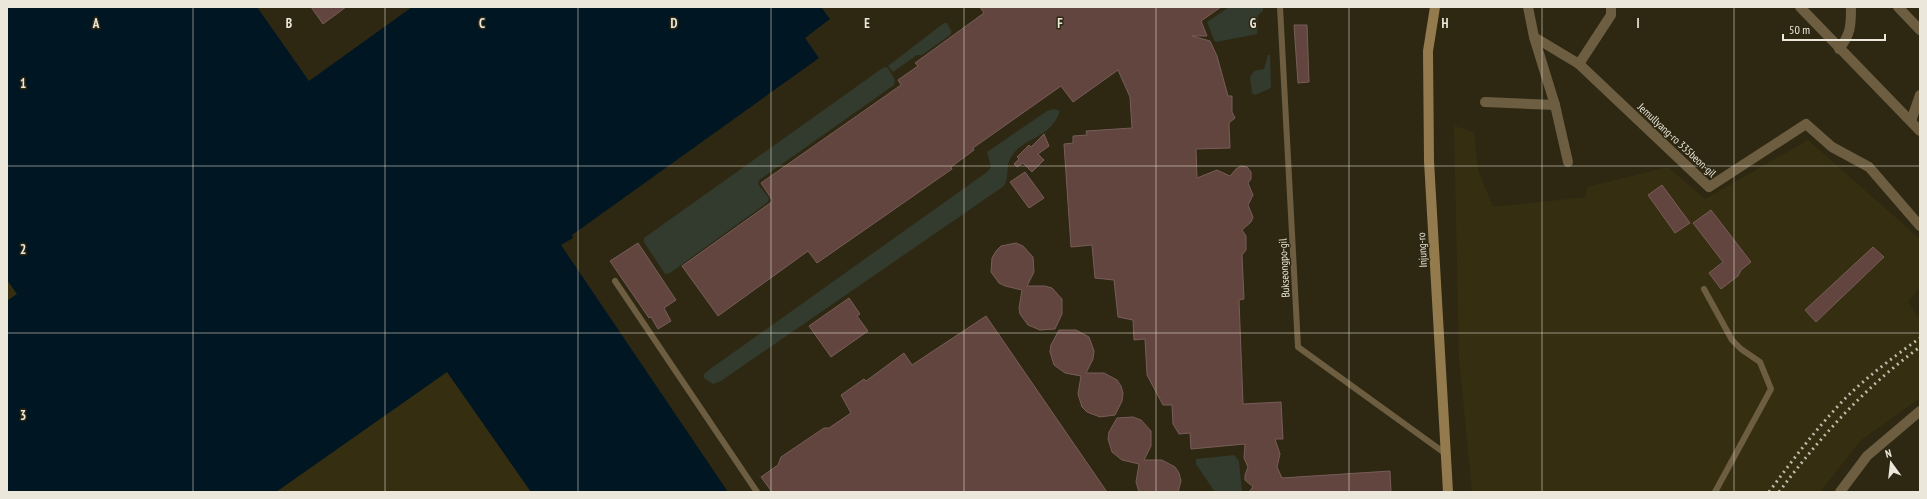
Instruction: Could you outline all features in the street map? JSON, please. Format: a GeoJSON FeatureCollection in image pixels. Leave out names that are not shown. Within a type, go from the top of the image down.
{"type":"FeatureCollection","features":[{"type":"Feature","properties":{"kind":"main road","name":"Injung-ro"},"geometry":{"type":"LineString","coordinates":[[1435,7],[1428,51],[1429,161],[1448,492]]}},
{"type":"Feature","properties":{"kind":"street"},"geometry":{"type":"LineString","coordinates":[[1528,7],[1534,37],[1555,105],[1568,162]]}},
{"type":"Feature","properties":{"kind":"street"},"geometry":{"type":"LineString","coordinates":[[1579,64],[1611,15],[1611,7]]}},
{"type":"Feature","properties":{"kind":"street"},"geometry":{"type":"LineString","coordinates":[[1800,7],[1920,131]]}},
{"type":"Feature","properties":{"kind":"street"},"geometry":{"type":"LineString","coordinates":[[1840,49],[1848,38],[1851,25],[1851,7]]}},
{"type":"Feature","properties":{"kind":"street"},"geometry":{"type":"LineString","coordinates":[[1898,7],[1920,30]]}},
{"type":"Feature","properties":{"kind":"street","name":"Jemullyang-ro 335beon-gil"},"geometry":{"type":"LineString","coordinates":[[1534,37],[1579,64],[1709,187],[1806,124],[1832,147],[1869,166],[1920,226]]}},
{"type":"Feature","properties":{"kind":"street"},"geometry":{"type":"LineString","coordinates":[[1911,121],[1920,95]]}},
{"type":"Feature","properties":{"kind":"street"},"geometry":{"type":"LineString","coordinates":[[1485,102],[1555,105]]}},
{"type":"Feature","properties":{"kind":"street"},"geometry":{"type":"LineString","coordinates":[[1840,492],[1867,456],[1920,411]]}},
{"type":"Feature","properties":{"kind":"lane","name":"Bukseongpo-gil"},"geometry":{"type":"LineString","coordinates":[[1280,7],[1298,347],[1446,454]]}},
{"type":"Feature","properties":{"kind":"lane"},"geometry":{"type":"LineString","coordinates":[[615,281],[757,492]]}},
{"type":"Feature","properties":{"kind":"lane"},"geometry":{"type":"LineString","coordinates":[[1704,289],[1732,340],[1741,349],[1760,362],[1771,389],[1715,492]]}},
{"type":"Feature","properties":{"kind":"shaded area"},"geometry":{"type":"Polygon","coordinates":[[[1454,126],[1474,132],[1478,170],[1493,207],[1586,197],[1587,187],[1668,167],[1705,199],[1808,140],[1920,239],[1920,287],[1908,302],[1920,321],[1920,398],[1861,440],[1820,492],[1472,492],[1459,359],[1454,126]]]}},
{"type":"Feature","properties":{"kind":"shaded area"},"geometry":{"type":"Polygon","coordinates":[[[7,280],[17,294],[7,301],[7,280]]]}},
{"type":"Feature","properties":{"kind":"shaded area"},"geometry":{"type":"Polygon","coordinates":[[[447,371],[531,492],[276,492],[447,371]]]}},
{"type":"Feature","properties":{"kind":"green space"},"geometry":{"type":"Polygon","coordinates":[[[1229,7],[1263,7],[1263,11],[1258,15],[1257,34],[1216,42],[1207,22],[1229,7]]]}},
{"type":"Feature","properties":{"kind":"green space"},"geometry":{"type":"Polygon","coordinates":[[[944,23],[947,23],[952,32],[950,35],[922,55],[917,55],[893,72],[888,66],[944,23]]]}},
{"type":"Feature","properties":{"kind":"green space"},"geometry":{"type":"Polygon","coordinates":[[[1268,55],[1270,55],[1271,88],[1255,95],[1252,93],[1250,77],[1254,71],[1264,69],[1268,55]]]}},
{"type":"Feature","properties":{"kind":"green space"},"geometry":{"type":"Polygon","coordinates":[[[884,67],[888,68],[895,80],[894,85],[759,180],[758,184],[769,198],[768,202],[670,273],[665,274],[644,242],[644,238],[884,67]]]}},
{"type":"Feature","properties":{"kind":"green space"},"geometry":{"type":"Polygon","coordinates":[[[1054,109],[1060,111],[1056,120],[1050,127],[1044,133],[1016,150],[1011,157],[1008,164],[1007,179],[1004,186],[721,381],[713,384],[704,378],[704,374],[713,367],[987,172],[991,167],[987,152],[1047,111],[1054,109]]]}},
{"type":"Feature","properties":{"kind":"green space"},"geometry":{"type":"Polygon","coordinates":[[[1234,455],[1239,461],[1242,492],[1215,492],[1196,464],[1196,459],[1234,455]]]}},
{"type":"Feature","properties":{"kind":"water"},"geometry":{"type":"Polygon","coordinates":[[[7,7],[257,7],[309,81],[412,7],[821,7],[830,19],[805,38],[819,58],[572,235],[573,238],[561,245],[728,492],[531,492],[447,372],[276,492],[7,492],[7,301],[17,294],[7,280],[7,7]]]}},
{"type":"Feature","properties":{"kind":"building"},"geometry":{"type":"Polygon","coordinates":[[[311,7],[346,7],[323,24],[311,7]]]}},
{"type":"Feature","properties":{"kind":"building"},"geometry":{"type":"Polygon","coordinates":[[[980,7],[1221,7],[1201,21],[1207,36],[1192,36],[1210,41],[1217,56],[1228,96],[1232,96],[1232,112],[1235,118],[1229,123],[1230,148],[1196,149],[1197,178],[1217,170],[1230,176],[1241,166],[1247,167],[1251,172],[1251,179],[1248,183],[1253,195],[1248,205],[1253,217],[1251,222],[1242,230],[1246,236],[1246,250],[1242,255],[1244,299],[1239,300],[1243,404],[1281,402],[1283,439],[1275,439],[1280,454],[1277,467],[1282,478],[1390,471],[1391,492],[1249,492],[1253,487],[1245,480],[1248,467],[1244,458],[1245,444],[1191,449],[1190,433],[1179,434],[1173,424],[1172,405],[1163,405],[1147,375],[1145,339],[1134,340],[1133,320],[1118,317],[1114,280],[1095,278],[1092,245],[1071,247],[1064,144],[1073,143],[1073,136],[1087,135],[1086,131],[1132,128],[1130,97],[1118,70],[1073,102],[1061,86],[973,148],[974,150],[951,167],[952,169],[817,263],[808,251],[718,316],[682,266],[773,201],[761,183],[901,85],[898,80],[918,66],[915,63],[984,13],[980,7]]]}},
{"type":"Feature","properties":{"kind":"building"},"geometry":{"type":"Polygon","coordinates":[[[1294,25],[1307,25],[1309,82],[1298,83],[1294,25]]]}},
{"type":"Feature","properties":{"kind":"building"},"geometry":{"type":"Polygon","coordinates":[[[1044,134],[1049,146],[1038,154],[1044,160],[1032,172],[1023,163],[1017,167],[1014,164],[1019,159],[1017,157],[1029,145],[1031,147],[1044,134]]]}},
{"type":"Feature","properties":{"kind":"building"},"geometry":{"type":"Polygon","coordinates":[[[1025,172],[1044,198],[1029,208],[1010,182],[1025,172]]]}},
{"type":"Feature","properties":{"kind":"building"},"geometry":{"type":"Polygon","coordinates":[[[1662,185],[1690,223],[1675,233],[1648,195],[1662,185]]]}},
{"type":"Feature","properties":{"kind":"building"},"geometry":{"type":"Polygon","coordinates":[[[1711,210],[1751,262],[1741,270],[1738,276],[1721,289],[1709,273],[1723,262],[1693,223],[1711,210]]]}},
{"type":"Feature","properties":{"kind":"building"},"geometry":{"type":"Polygon","coordinates":[[[638,243],[676,300],[664,308],[671,321],[658,329],[651,317],[649,318],[610,261],[638,243]]]}},
{"type":"Feature","properties":{"kind":"building"},"geometry":{"type":"Polygon","coordinates":[[[1016,243],[1023,246],[1033,257],[1034,272],[1027,286],[1045,286],[1052,288],[1062,299],[1062,314],[1055,329],[1040,330],[1028,325],[1020,314],[1019,308],[1022,290],[999,283],[991,272],[992,258],[996,251],[1001,246],[1016,243]]]}},
{"type":"Feature","properties":{"kind":"building"},"geometry":{"type":"Polygon","coordinates":[[[1873,247],[1884,257],[1816,322],[1805,310],[1873,247]]]}},
{"type":"Feature","properties":{"kind":"building"},"geometry":{"type":"Polygon","coordinates":[[[849,298],[860,314],[857,316],[868,331],[831,357],[809,326],[849,298]]]}},
{"type":"Feature","properties":{"kind":"building"},"geometry":{"type":"Polygon","coordinates":[[[986,316],[1107,492],[772,492],[761,477],[778,465],[781,457],[824,428],[829,428],[851,413],[841,395],[864,379],[866,381],[904,353],[912,365],[986,316]]]}},
{"type":"Feature","properties":{"kind":"building"},"geometry":{"type":"Polygon","coordinates":[[[1059,330],[1076,330],[1089,337],[1094,351],[1093,359],[1086,373],[1104,373],[1117,380],[1121,386],[1123,393],[1122,401],[1115,415],[1100,417],[1087,412],[1082,407],[1078,394],[1081,376],[1065,373],[1054,365],[1050,352],[1051,345],[1059,330]]]}},
{"type":"Feature","properties":{"kind":"building"},"geometry":{"type":"Polygon","coordinates":[[[1133,417],[1141,420],[1151,431],[1151,446],[1144,460],[1162,460],[1175,467],[1179,473],[1181,481],[1178,492],[1139,492],[1136,482],[1139,464],[1122,460],[1112,452],[1108,439],[1109,432],[1117,418],[1133,417]]]}},
{"type":"Feature","properties":{"kind":"railway"},"geometry":{"type":"LineString","coordinates":[[1769,492],[1811,437],[1847,396],[1877,370],[1920,338]]}},
{"type":"Feature","properties":{"kind":"railway"},"geometry":{"type":"LineString","coordinates":[[1779,492],[1827,432],[1844,414],[1900,362],[1920,347]]}}]}
